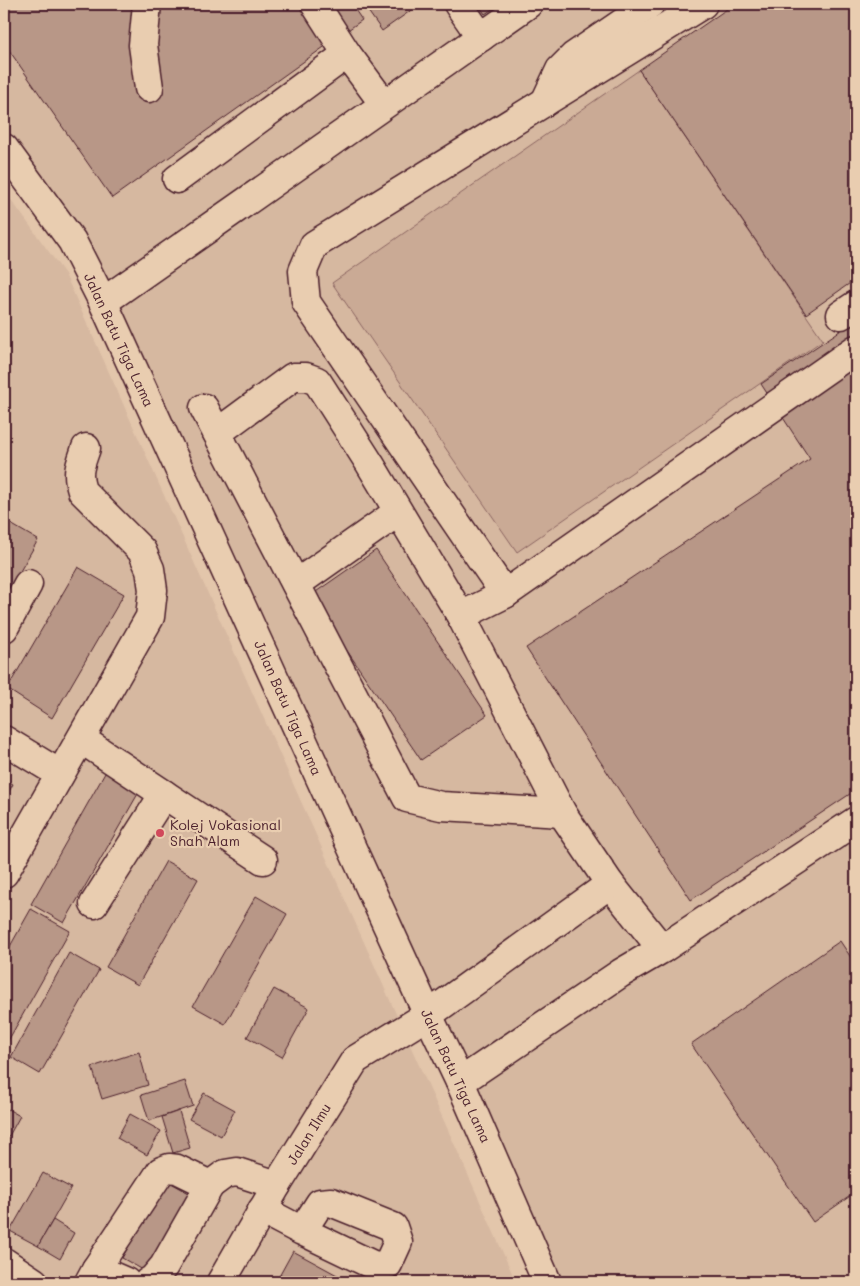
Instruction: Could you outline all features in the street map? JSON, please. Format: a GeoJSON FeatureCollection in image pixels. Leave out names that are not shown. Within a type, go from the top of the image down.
{"type":"FeatureCollection","features":[{"type":"Feature","properties":{"kind":"main road"},"geometry":{"type":"LineString","coordinates":[[147,4],[143,45],[149,88]]}},
{"type":"Feature","properties":{"kind":"main road"},"geometry":{"type":"LineString","coordinates":[[314,4],[347,54],[384,104]]}},
{"type":"Feature","properties":{"kind":"main road"},"geometry":{"type":"LineString","coordinates":[[458,4],[481,37]]}},
{"type":"Feature","properties":{"kind":"main road"},"geometry":{"type":"LineString","coordinates":[[103,302],[528,4]]}},
{"type":"Feature","properties":{"kind":"main road"},"geometry":{"type":"LineString","coordinates":[[545,102],[560,70],[574,56],[650,4]]}},
{"type":"Feature","properties":{"kind":"main road"},"geometry":{"type":"LineString","coordinates":[[505,594],[306,302],[303,271],[314,244],[703,4]]}},
{"type":"Feature","properties":{"kind":"main road"},"geometry":{"type":"LineString","coordinates":[[177,179],[347,54]]}},
{"type":"Feature","properties":{"kind":"main road","name":"Jalan Batu Tiga Lama"},"geometry":{"type":"LineString","coordinates":[[4,148],[72,242],[103,302],[460,1082],[547,1282]]}},
{"type":"Feature","properties":{"kind":"main road"},"geometry":{"type":"LineString","coordinates":[[461,616],[505,594],[856,349]]}},
{"type":"Feature","properties":{"kind":"main road"},"geometry":{"type":"LineString","coordinates":[[217,433],[293,377],[306,377],[317,381],[370,464],[461,616],[562,813],[610,884],[662,949]]}},
{"type":"Feature","properties":{"kind":"main road"},"geometry":{"type":"LineString","coordinates":[[204,408],[407,798],[441,806],[562,813]]}},
{"type":"Feature","properties":{"kind":"main road"},"geometry":{"type":"LineString","coordinates":[[4,873],[150,617],[153,590],[150,569],[142,551],[82,491],[78,470],[86,448]]}},
{"type":"Feature","properties":{"kind":"main road"},"geometry":{"type":"LineString","coordinates":[[296,584],[398,512]]}},
{"type":"Feature","properties":{"kind":"main road"},"geometry":{"type":"LineString","coordinates":[[4,628],[28,584]]}},
{"type":"Feature","properties":{"kind":"main road"},"geometry":{"type":"LineString","coordinates":[[80,739],[263,860]]}},
{"type":"Feature","properties":{"kind":"main road"},"geometry":{"type":"LineString","coordinates":[[4,740],[60,774]]}},
{"type":"Feature","properties":{"kind":"main road"},"geometry":{"type":"LineString","coordinates":[[94,904],[164,794]]}},
{"type":"Feature","properties":{"kind":"main road"},"geometry":{"type":"LineString","coordinates":[[460,1082],[621,973],[662,949],[856,821]]}},
{"type":"Feature","properties":{"kind":"main road","name":"Jalan Ilmu"},"geometry":{"type":"LineString","coordinates":[[221,1282],[277,1185],[355,1060],[428,1015],[610,884]]}},
{"type":"Feature","properties":{"kind":"main road"},"geometry":{"type":"LineString","coordinates":[[126,1282],[93,1276],[161,1171],[169,1168],[177,1169],[210,1185]]}},
{"type":"Feature","properties":{"kind":"main road"},"geometry":{"type":"LineString","coordinates":[[148,1282],[164,1266],[210,1185],[225,1174],[237,1172],[277,1185]]}},
{"type":"Feature","properties":{"kind":"main road"},"geometry":{"type":"LineString","coordinates":[[262,1210],[302,1231]]}},
{"type":"Feature","properties":{"kind":"main road"},"geometry":{"type":"LineString","coordinates":[[4,1262],[34,1282]]}},
{"type":"Feature","properties":{"kind":"shaded area"},"geometry":{"type":"Polygon","coordinates":[[[4,4],[856,4],[856,1282],[538,1282],[122,308],[82,244],[4,132],[4,4]]]}},
{"type":"Feature","properties":{"kind":"shaded area"},"geometry":{"type":"Polygon","coordinates":[[[639,70],[823,340],[517,552],[332,283],[639,70]]]}},
{"type":"Feature","properties":{"kind":"shaded area","name":"Kolej Vokasional Shah Alam"},"geometry":{"type":"Polygon","coordinates":[[[4,190],[65,274],[516,1282],[4,1282],[4,190]]]}},
{"type":"Feature","properties":{"kind":"building"},"geometry":{"type":"Polygon","coordinates":[[[4,4],[351,4],[362,20],[112,198],[4,43],[4,4]]]}},
{"type":"Feature","properties":{"kind":"building"},"geometry":{"type":"Polygon","coordinates":[[[363,4],[420,4],[382,31],[363,4]]]}},
{"type":"Feature","properties":{"kind":"building"},"geometry":{"type":"Polygon","coordinates":[[[478,4],[500,4],[485,14],[478,4]]]}},
{"type":"Feature","properties":{"kind":"building"},"geometry":{"type":"Polygon","coordinates":[[[734,4],[856,4],[856,279],[806,314],[639,70],[734,4]]]}},
{"type":"Feature","properties":{"kind":"building"},"geometry":{"type":"Polygon","coordinates":[[[856,320],[856,790],[691,900],[526,648],[810,459],[761,384],[856,320]]]}},
{"type":"Feature","properties":{"kind":"building"},"geometry":{"type":"Polygon","coordinates":[[[4,520],[38,540],[4,599],[4,520]]]}},
{"type":"Feature","properties":{"kind":"building"},"geometry":{"type":"Polygon","coordinates":[[[376,550],[487,715],[421,760],[310,596],[376,550]]]}},
{"type":"Feature","properties":{"kind":"building"},"geometry":{"type":"Polygon","coordinates":[[[78,567],[124,594],[52,718],[7,689],[78,567]]]}},
{"type":"Feature","properties":{"kind":"building"},"geometry":{"type":"Polygon","coordinates":[[[109,766],[143,785],[64,923],[31,904],[109,766]]]}},
{"type":"Feature","properties":{"kind":"building"},"geometry":{"type":"Polygon","coordinates":[[[4,779],[13,784],[4,801],[4,779]]]}},
{"type":"Feature","properties":{"kind":"building"},"geometry":{"type":"Polygon","coordinates":[[[166,861],[198,879],[138,985],[106,967],[166,861]]]}},
{"type":"Feature","properties":{"kind":"building"},"geometry":{"type":"Polygon","coordinates":[[[256,896],[287,914],[225,1024],[193,1006],[256,896]]]}},
{"type":"Feature","properties":{"kind":"building"},"geometry":{"type":"Polygon","coordinates":[[[31,909],[70,931],[4,1048],[4,957],[31,909]]]}},
{"type":"Feature","properties":{"kind":"building"},"geometry":{"type":"Polygon","coordinates":[[[840,941],[856,965],[856,1192],[813,1222],[691,1044],[840,941]]]}},
{"type":"Feature","properties":{"kind":"building"},"geometry":{"type":"Polygon","coordinates":[[[69,953],[99,970],[40,1074],[11,1057],[69,953]]]}},
{"type":"Feature","properties":{"kind":"building"},"geometry":{"type":"Polygon","coordinates":[[[274,989],[309,1008],[282,1057],[247,1037],[274,989]]]}},
{"type":"Feature","properties":{"kind":"building"},"geometry":{"type":"Polygon","coordinates":[[[139,1052],[148,1085],[102,1099],[92,1067],[139,1052]]]}},
{"type":"Feature","properties":{"kind":"building"},"geometry":{"type":"Polygon","coordinates":[[[185,1081],[193,1106],[149,1121],[141,1095],[185,1081]]]}},
{"type":"Feature","properties":{"kind":"building"},"geometry":{"type":"Polygon","coordinates":[[[204,1093],[235,1110],[221,1136],[189,1119],[204,1093]]]}},
{"type":"Feature","properties":{"kind":"building"},"geometry":{"type":"Polygon","coordinates":[[[4,1107],[20,1116],[4,1145],[4,1107]]]}},
{"type":"Feature","properties":{"kind":"building"},"geometry":{"type":"Polygon","coordinates":[[[179,1111],[190,1148],[173,1153],[162,1117],[179,1111]]]}},
{"type":"Feature","properties":{"kind":"building"},"geometry":{"type":"Polygon","coordinates":[[[130,1114],[161,1131],[147,1155],[117,1138],[130,1114]]]}},
{"type":"Feature","properties":{"kind":"building"},"geometry":{"type":"Polygon","coordinates":[[[43,1173],[71,1188],[38,1246],[10,1231],[43,1173]]]}},
{"type":"Feature","properties":{"kind":"building"},"geometry":{"type":"Polygon","coordinates":[[[166,1180],[196,1197],[152,1275],[122,1258],[166,1180]]]}},
{"type":"Feature","properties":{"kind":"building"},"geometry":{"type":"Polygon","coordinates":[[[53,1220],[74,1233],[60,1259],[38,1246],[53,1220]]]}},
{"type":"Feature","properties":{"kind":"building"},"geometry":{"type":"Polygon","coordinates":[[[293,1251],[350,1282],[276,1282],[293,1251]]]}},
{"type":"Feature","properties":{"kind":"place","name":"Kolej Vokasional Shah Alam"},"geometry":{"type":"Point","coordinates":[160,833]}}]}
